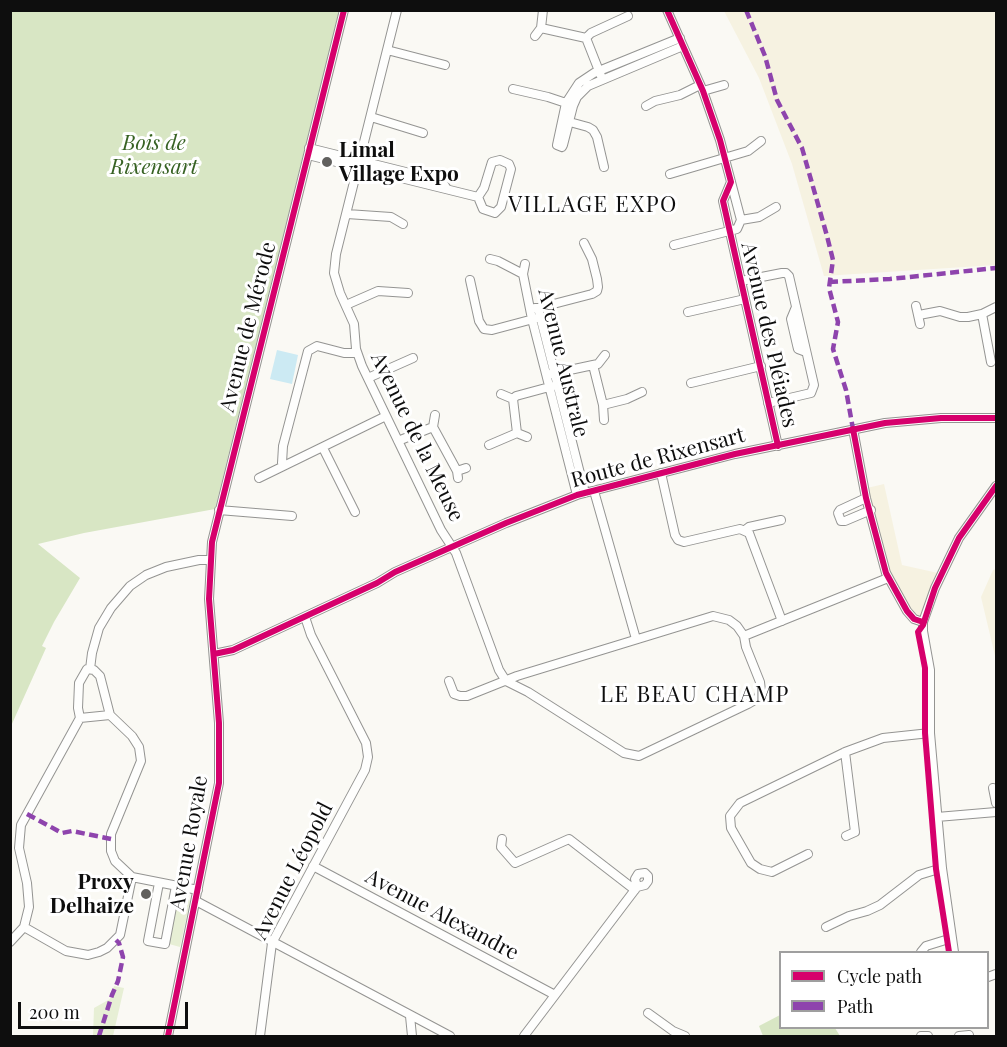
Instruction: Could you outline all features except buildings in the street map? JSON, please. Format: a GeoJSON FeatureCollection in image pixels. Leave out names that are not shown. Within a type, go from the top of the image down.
{"type":"FeatureCollection","features":[{"type":"Feature","properties":{"kind":"street","name":"Avenue de Mérode"},"geometry":{"type":"LineString","coordinates":[[214,654],[209,599],[210,560],[219,510],[344,10]]}},
{"type":"Feature","properties":{"kind":"street","name":"Avenue de la Meuse"},"geometry":{"type":"LineString","coordinates":[[397,10],[334,268],[336,283],[354,324],[357,353],[398,441],[451,548],[456,553],[499,670],[506,681]]}},
{"type":"Feature","properties":{"kind":"street"},"geometry":{"type":"LineString","coordinates":[[535,36],[541,28],[543,10]]}},
{"type":"Feature","properties":{"kind":"street","name":"Avenue des Pléiades"},"geometry":{"type":"LineString","coordinates":[[667,10],[701,88],[724,157],[741,220],[737,229],[729,231],[761,366],[777,446]]}},
{"type":"Feature","properties":{"kind":"street"},"geometry":{"type":"LineString","coordinates":[[586,38],[591,33],[628,15]]}},
{"type":"Feature","properties":{"kind":"street"},"geometry":{"type":"LineString","coordinates":[[541,28],[586,38]]}},
{"type":"Feature","properties":{"kind":"street"},"geometry":{"type":"LineString","coordinates":[[586,38],[600,75]]}},
{"type":"Feature","properties":{"kind":"street"},"geometry":{"type":"LineString","coordinates":[[604,167],[597,137],[593,130],[566,121],[576,86],[682,42]]}},
{"type":"Feature","properties":{"kind":"street"},"geometry":{"type":"LineString","coordinates":[[387,50],[445,65]]}},
{"type":"Feature","properties":{"kind":"street"},"geometry":{"type":"LineString","coordinates":[[646,106],[701,88],[724,85]]}},
{"type":"Feature","properties":{"kind":"street"},"geometry":{"type":"LineString","coordinates":[[513,89],[569,104]]}},
{"type":"Feature","properties":{"kind":"street"},"geometry":{"type":"LineString","coordinates":[[371,117],[423,133]]}},
{"type":"Feature","properties":{"kind":"street"},"geometry":{"type":"LineString","coordinates":[[670,174],[748,151],[761,141]]}},
{"type":"Feature","properties":{"kind":"street"},"geometry":{"type":"LineString","coordinates":[[309,151],[478,197]]}},
{"type":"Feature","properties":{"kind":"street"},"geometry":{"type":"LineString","coordinates":[[496,160],[510,164],[511,170],[499,211],[495,213],[485,211],[478,197],[484,188],[492,162],[496,160]]}},
{"type":"Feature","properties":{"kind":"street"},"geometry":{"type":"LineString","coordinates":[[674,245],[729,231],[723,201],[731,182]]}},
{"type":"Feature","properties":{"kind":"street"},"geometry":{"type":"LineString","coordinates":[[741,220],[759,217],[776,207]]}},
{"type":"Feature","properties":{"kind":"street"},"geometry":{"type":"LineString","coordinates":[[347,214],[391,217],[403,224]]}},
{"type":"Feature","properties":{"kind":"street"},"geometry":{"type":"LineString","coordinates":[[470,280],[479,321],[484,329],[492,330],[597,291],[597,279],[592,259],[584,243]]}},
{"type":"Feature","properties":{"kind":"street","name":"Avenue Australe"},"geometry":{"type":"LineString","coordinates":[[490,259],[523,274]]}},
{"type":"Feature","properties":{"kind":"street","name":"Avenue Australe"},"geometry":{"type":"LineString","coordinates":[[525,264],[523,274],[529,307],[536,315],[550,374],[585,493],[636,639]]}},
{"type":"Feature","properties":{"kind":"street"},"geometry":{"type":"LineString","coordinates":[[741,281],[786,273],[789,276],[814,385],[811,393],[768,403]]}},
{"type":"Feature","properties":{"kind":"street"},"geometry":{"type":"LineString","coordinates":[[346,305],[378,291],[408,293]]}},
{"type":"Feature","properties":{"kind":"street"},"geometry":{"type":"LineString","coordinates":[[688,312],[745,299]]}},
{"type":"Feature","properties":{"kind":"street"},"geometry":{"type":"LineString","coordinates":[[916,306],[920,324]]}},
{"type":"Feature","properties":{"kind":"street"},"geometry":{"type":"LineString","coordinates":[[919,315],[940,311],[960,317],[982,314],[996,307]]}},
{"type":"Feature","properties":{"kind":"street"},"geometry":{"type":"LineString","coordinates":[[982,314],[991,362]]}},
{"type":"Feature","properties":{"kind":"street"},"geometry":{"type":"LineString","coordinates":[[284,465],[282,463],[283,450],[308,351],[317,346],[344,353],[357,353]]}},
{"type":"Feature","properties":{"kind":"street"},"geometry":{"type":"LineString","coordinates":[[550,374],[598,364],[605,355]]}},
{"type":"Feature","properties":{"kind":"street"},"geometry":{"type":"LineString","coordinates":[[368,378],[412,358]]}},
{"type":"Feature","properties":{"kind":"street"},"geometry":{"type":"LineString","coordinates":[[593,365],[603,405],[604,420]]}},
{"type":"Feature","properties":{"kind":"street"},"geometry":{"type":"LineString","coordinates":[[691,383],[761,366]]}},
{"type":"Feature","properties":{"kind":"street"},"geometry":{"type":"LineString","coordinates":[[513,399],[516,396],[554,386]]}},
{"type":"Feature","properties":{"kind":"street"},"geometry":{"type":"LineString","coordinates":[[603,405],[627,399],[642,392]]}},
{"type":"Feature","properties":{"kind":"street"},"geometry":{"type":"LineString","coordinates":[[501,394],[513,399]]}},
{"type":"Feature","properties":{"kind":"street"},"geometry":{"type":"LineString","coordinates":[[513,399],[517,433]]}},
{"type":"Feature","properties":{"kind":"street"},"geometry":{"type":"LineString","coordinates":[[435,415],[433,427],[460,472]]}},
{"type":"Feature","properties":{"kind":"street"},"geometry":{"type":"LineString","coordinates":[[259,478],[386,416]]}},
{"type":"Feature","properties":{"kind":"street","name":"Route de Rixensart"},"geometry":{"type":"LineString","coordinates":[[214,654],[233,650],[377,584],[395,572],[530,512],[585,493],[735,454],[853,429],[913,420],[996,418]]}},
{"type":"Feature","properties":{"kind":"street"},"geometry":{"type":"LineString","coordinates":[[398,441],[433,427]]}},
{"type":"Feature","properties":{"kind":"street"},"geometry":{"type":"LineString","coordinates":[[853,429],[866,498],[888,578],[907,611],[914,619],[923,622]]}},
{"type":"Feature","properties":{"kind":"street"},"geometry":{"type":"LineString","coordinates":[[489,445],[517,433],[527,437]]}},
{"type":"Feature","properties":{"kind":"street"},"geometry":{"type":"LineString","coordinates":[[322,448],[355,512]]}},
{"type":"Feature","properties":{"kind":"street"},"geometry":{"type":"LineString","coordinates":[[661,473],[678,540],[684,542],[781,520]]}},
{"type":"Feature","properties":{"kind":"street"},"geometry":{"type":"LineString","coordinates":[[954,951],[937,817],[930,733],[930,670],[923,622],[935,588],[959,538],[996,486]]}},
{"type":"Feature","properties":{"kind":"street"},"geometry":{"type":"LineString","coordinates":[[866,498],[840,510],[838,513],[841,521],[871,510]]}},
{"type":"Feature","properties":{"kind":"street"},"geometry":{"type":"LineString","coordinates":[[219,510],[292,516]]}},
{"type":"Feature","properties":{"kind":"street"},"geometry":{"type":"LineString","coordinates":[[745,530],[749,533],[782,621]]}},
{"type":"Feature","properties":{"kind":"street"},"geometry":{"type":"LineString","coordinates":[[90,669],[99,628],[111,608],[130,586],[146,575],[166,567],[210,560]]}},
{"type":"Feature","properties":{"kind":"street"},"geometry":{"type":"LineString","coordinates":[[744,636],[888,578]]}},
{"type":"Feature","properties":{"kind":"street"},"geometry":{"type":"LineString","coordinates":[[449,681],[454,694],[460,696],[487,689],[506,681],[531,672],[713,616],[729,620],[744,636],[761,691],[758,698],[748,704],[639,756],[630,756],[528,692],[506,681]]}},
{"type":"Feature","properties":{"kind":"street","name":"Avenue Léopold"},"geometry":{"type":"LineString","coordinates":[[260,1036],[272,943],[365,770],[368,751],[359,728],[311,635],[305,617]]}},
{"type":"Feature","properties":{"kind":"street","name":"Avenue Royale"},"geometry":{"type":"LineString","coordinates":[[168,1036],[216,801],[219,775],[219,723],[214,654]]}},
{"type":"Feature","properties":{"kind":"street"},"geometry":{"type":"LineString","coordinates":[[10,942],[24,927],[29,907],[29,893],[19,848],[21,825],[80,717],[79,683],[87,669],[90,669]]}},
{"type":"Feature","properties":{"kind":"street"},"geometry":{"type":"LineString","coordinates":[[90,669],[97,672],[102,680],[110,715],[132,736],[139,747],[141,756],[139,768],[113,828],[110,843],[115,861],[132,877],[198,890]]}},
{"type":"Feature","properties":{"kind":"street"},"geometry":{"type":"LineString","coordinates":[[528,692],[531,672]]}},
{"type":"Feature","properties":{"kind":"street"},"geometry":{"type":"LineString","coordinates":[[80,717],[110,715]]}},
{"type":"Feature","properties":{"kind":"street"},"geometry":{"type":"LineString","coordinates":[[808,854],[772,872],[760,869],[751,863],[732,828],[730,816],[740,803],[845,752],[883,738],[930,733]]}},
{"type":"Feature","properties":{"kind":"street"},"geometry":{"type":"LineString","coordinates":[[845,752],[855,832],[846,836]]}},
{"type":"Feature","properties":{"kind":"street"},"geometry":{"type":"LineString","coordinates":[[993,788],[996,803]]}},
{"type":"Feature","properties":{"kind":"street"},"geometry":{"type":"LineString","coordinates":[[937,817],[996,812]]}},
{"type":"Feature","properties":{"kind":"street"},"geometry":{"type":"LineString","coordinates":[[502,839],[501,847],[515,863],[569,839],[636,888],[524,1036]]}},
{"type":"Feature","properties":{"kind":"street","name":"Avenue Alexandre"},"geometry":{"type":"LineString","coordinates":[[313,866],[555,996]]}},
{"type":"Feature","properties":{"kind":"street"},"geometry":{"type":"LineString","coordinates":[[826,927],[888,901],[919,875],[942,868]]}},
{"type":"Feature","properties":{"kind":"street"},"geometry":{"type":"LineString","coordinates":[[24,927],[66,951],[88,955],[99,952],[107,948],[120,935],[132,877]]}},
{"type":"Feature","properties":{"kind":"street"},"geometry":{"type":"LineString","coordinates":[[159,883],[148,941],[165,944],[176,886]]}},
{"type":"Feature","properties":{"kind":"street"},"geometry":{"type":"LineString","coordinates":[[196,901],[450,1036]]}},
{"type":"Feature","properties":{"kind":"street"},"geometry":{"type":"LineString","coordinates":[[922,951],[926,946],[952,938]]}},
{"type":"Feature","properties":{"kind":"street"},"geometry":{"type":"LineString","coordinates":[[648,1013],[673,1031],[685,1036]]}},
{"type":"Feature","properties":{"kind":"street"},"geometry":{"type":"LineString","coordinates":[[410,1016],[412,1036]]}},
{"type":"Feature","properties":{"kind":"street"},"geometry":{"type":"LineString","coordinates":[[958,1036],[968,1033]]}},
{"type":"Feature","properties":{"kind":"street"},"geometry":{"type":"LineString","coordinates":[[921,1036],[928,1036]]}},
{"type":"Feature","properties":{"kind":"shaded area"},"geometry":{"type":"Polygon","coordinates":[[[724,11],[996,11],[996,265],[824,276],[792,164],[759,78],[724,11]]]}},
{"type":"Feature","properties":{"kind":"shaded area"},"geometry":{"type":"Polygon","coordinates":[[[884,484],[902,565],[938,573],[923,613],[919,617],[915,617],[887,573],[867,488],[884,484]]]}},
{"type":"Feature","properties":{"kind":"shaded area"},"geometry":{"type":"Polygon","coordinates":[[[996,569],[996,660],[981,597],[993,570],[996,569]]]}},
{"type":"Feature","properties":{"kind":"green space","name":"Bois de Rixensart"},"geometry":{"type":"Polygon","coordinates":[[[11,10],[339,11],[215,509],[84,533],[38,544],[80,578],[42,646],[46,648],[11,726],[11,10]]]}},
{"type":"Feature","properties":{"kind":"green space"},"geometry":{"type":"Polygon","coordinates":[[[179,890],[190,901],[180,947],[169,944],[179,890]]]}},
{"type":"Feature","properties":{"kind":"green space"},"geometry":{"type":"Polygon","coordinates":[[[114,986],[124,988],[113,1036],[93,1036],[94,1008],[110,999],[114,986]]]}},
{"type":"Feature","properties":{"kind":"green space"},"geometry":{"type":"Polygon","coordinates":[[[779,1016],[779,1029],[836,1029],[840,1036],[763,1036],[759,1026],[779,1016]]]}},
{"type":"Feature","properties":{"kind":"water"},"geometry":{"type":"Polygon","coordinates":[[[277,350],[298,355],[292,384],[270,379],[277,350]]]}},
{"type":"Feature","properties":{"kind":"marked path"},"geometry":{"type":"LineString","coordinates":[[746,10],[765,56],[777,100],[802,148],[827,236],[833,260],[829,288],[838,322],[833,349],[846,390],[853,429]]}},
{"type":"Feature","properties":{"kind":"marked path"},"geometry":{"type":"LineString","coordinates":[[829,282],[890,279],[996,268]]}},
{"type":"Feature","properties":{"kind":"marked path"},"geometry":{"type":"LineString","coordinates":[[27,814],[62,833],[72,831],[111,839]]}},
{"type":"Feature","properties":{"kind":"marked path"},"geometry":{"type":"LineString","coordinates":[[99,1036],[118,981],[123,957],[116,940]]}},
{"type":"Feature","properties":{"kind":"cycle path"},"geometry":{"type":"LineString","coordinates":[[168,1036],[219,783],[219,723],[209,599],[212,542],[344,10]]}},
{"type":"Feature","properties":{"kind":"cycle path"},"geometry":{"type":"LineString","coordinates":[[667,10],[703,91],[720,140],[731,182],[723,201],[778,446]]}},
{"type":"Feature","properties":{"kind":"cycle path"},"geometry":{"type":"LineString","coordinates":[[214,654],[233,650],[377,583],[395,572],[506,523],[577,495],[735,454],[885,423],[941,418],[996,418]]}},
{"type":"Feature","properties":{"kind":"cycle path"},"geometry":{"type":"LineString","coordinates":[[853,429],[866,498],[886,573],[907,611],[914,619],[923,622]]}},
{"type":"Feature","properties":{"kind":"cycle path"},"geometry":{"type":"LineString","coordinates":[[949,951],[936,869],[925,733],[925,668],[918,632],[923,625],[935,588],[959,538],[996,486]]}},
{"type":"Feature","properties":{"kind":"place","name":"Limal Village Expo"},"geometry":{"type":"Point","coordinates":[327,162]}},
{"type":"Feature","properties":{"kind":"place","name":"Proxy Delhaize"},"geometry":{"type":"Point","coordinates":[146,894]}},
{"type":"Feature","properties":{"kind":"district","name":"VILLAGE EXPO"},"geometry":{"type":"Point","coordinates":[593,205]}},
{"type":"Feature","properties":{"kind":"district","name":"LE BEAU CHAMP"},"geometry":{"type":"Point","coordinates":[695,695]}}]}
